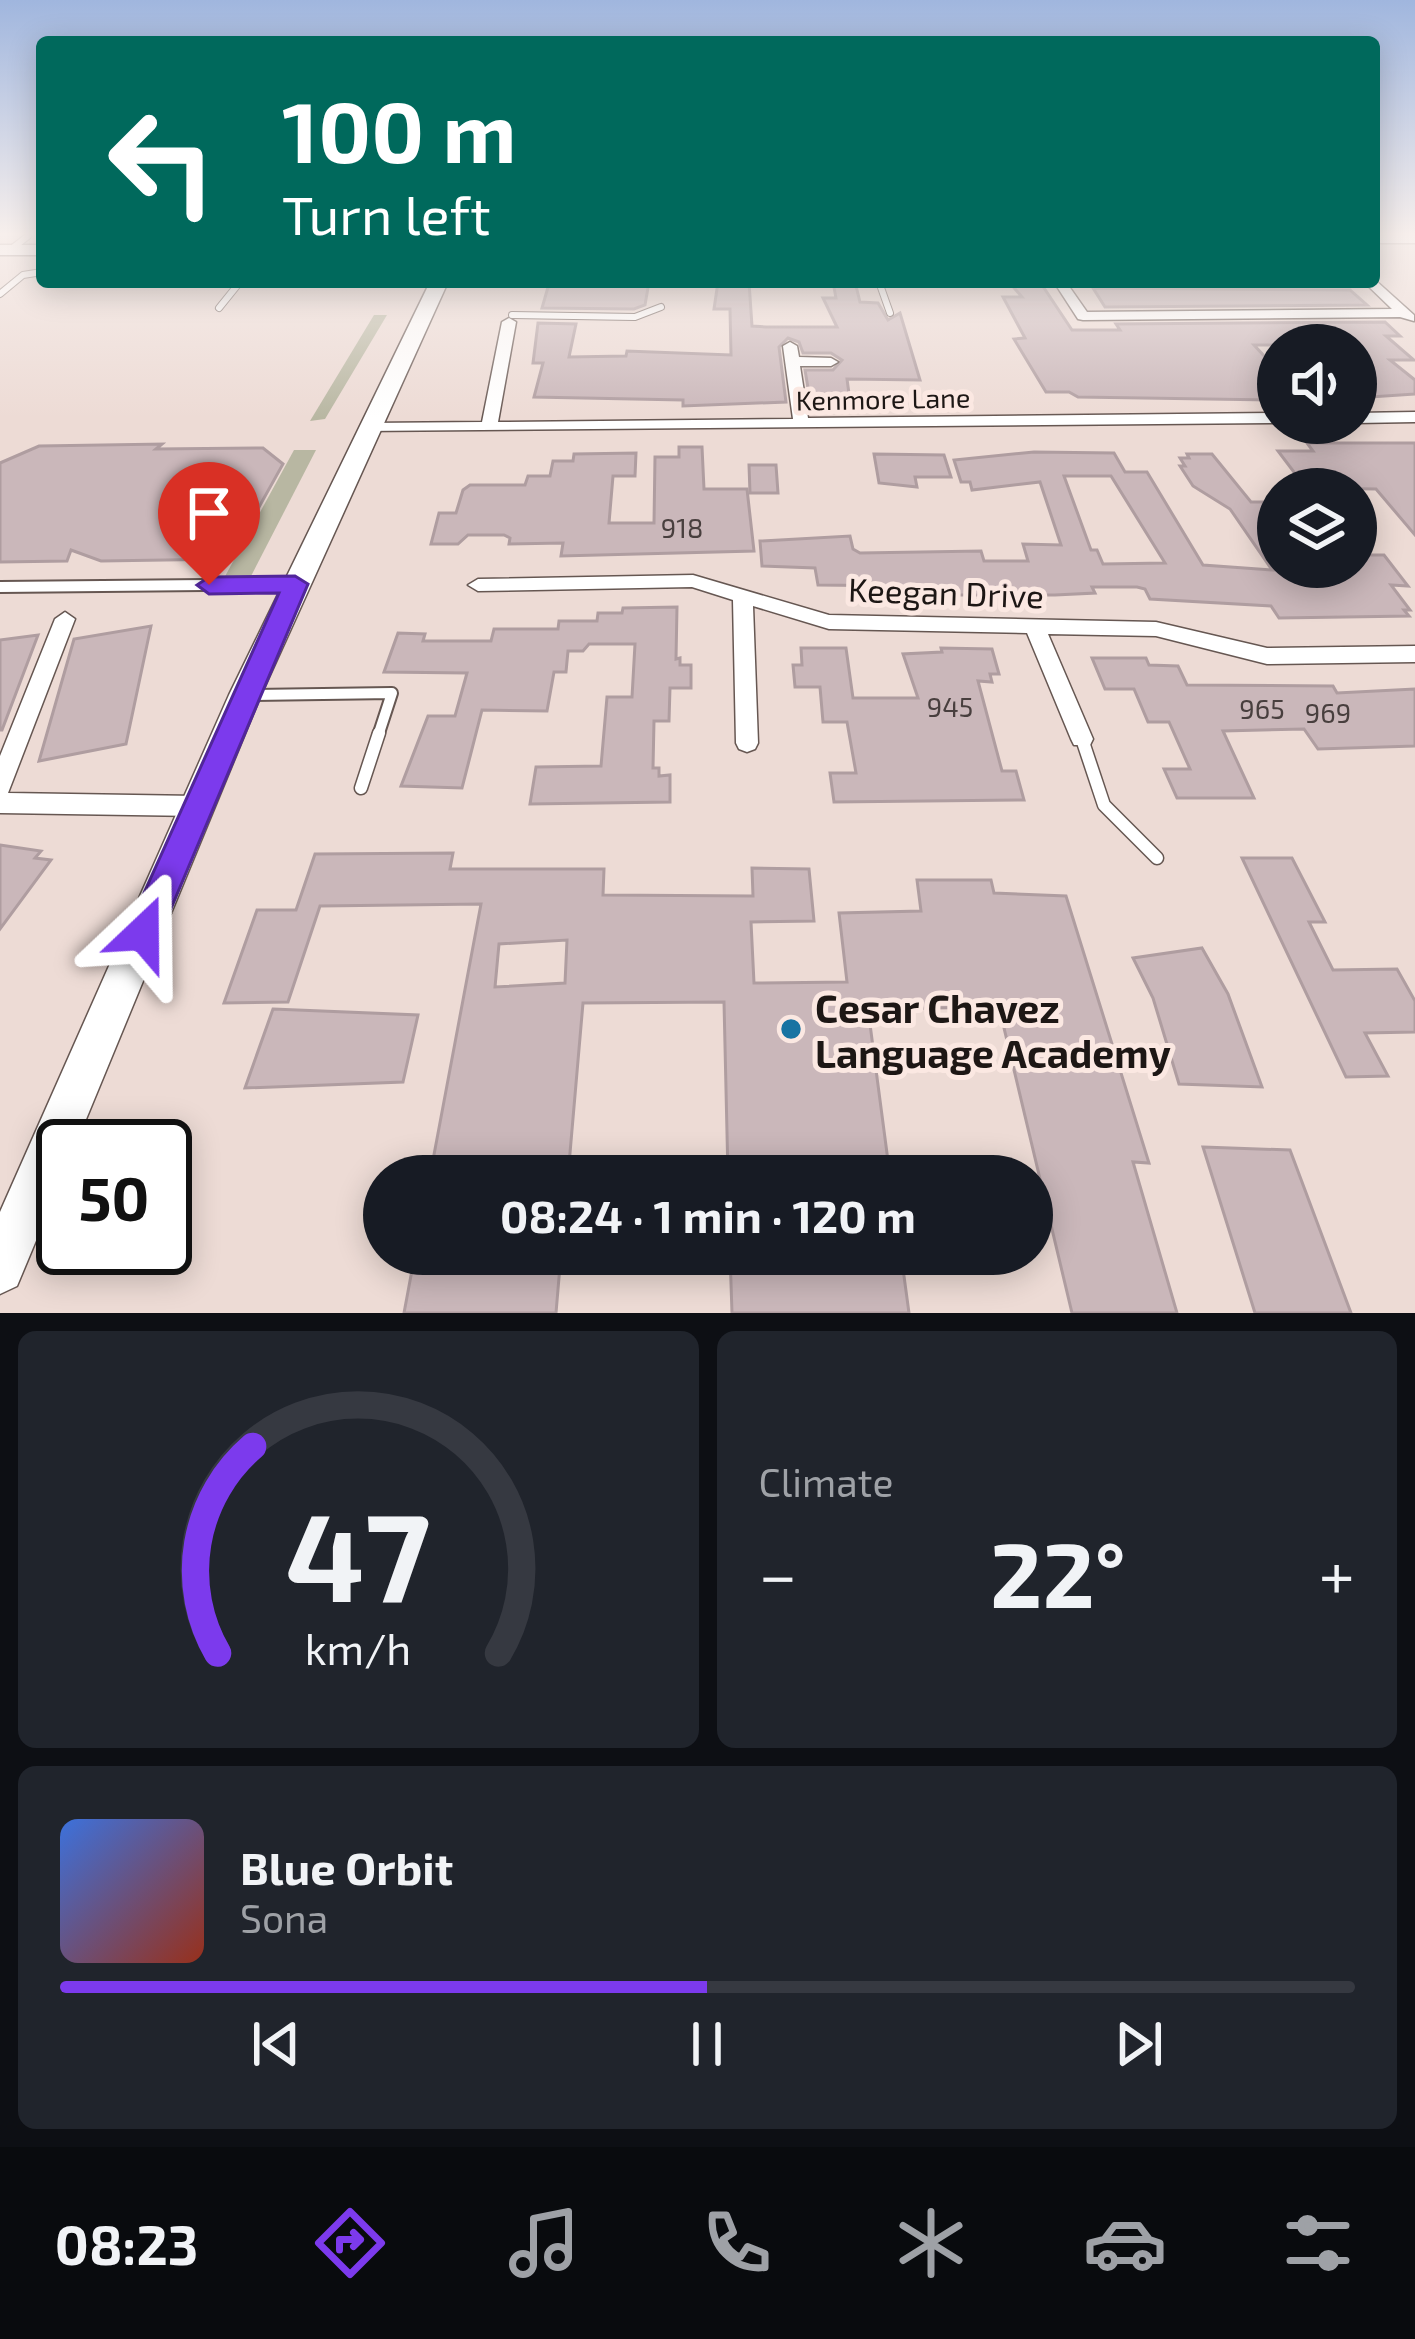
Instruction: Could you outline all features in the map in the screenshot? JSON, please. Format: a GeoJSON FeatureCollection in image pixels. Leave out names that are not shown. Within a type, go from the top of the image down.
{"type":"FeatureCollection","features":[{"type":"Feature","properties":{"kind":"main road"},"geometry":{"type":"LineString","coordinates":[[0,1269],[245,695],[433,295]]}},
{"type":"Feature","properties":{"kind":"street"},"geometry":{"type":"LineString","coordinates":[[1069,295],[1084,316],[1410,318]]}},
{"type":"Feature","properties":{"kind":"street"},"geometry":{"type":"LineString","coordinates":[[1385,295],[1410,318]]}},
{"type":"Feature","properties":{"kind":"street"},"geometry":{"type":"LineString","coordinates":[[489,426],[511,319]]}},
{"type":"Feature","properties":{"kind":"street"},"geometry":{"type":"LineString","coordinates":[[801,423],[791,354],[831,362]]}},
{"type":"Feature","properties":{"kind":"street"},"geometry":{"type":"LineString","coordinates":[[1377,418],[1415,417]]}},
{"type":"Feature","properties":{"kind":"street","name":"Kenmore Lane"},"geometry":{"type":"LineString","coordinates":[[369,428],[1257,418]]}},
{"type":"Feature","properties":{"kind":"street","name":"Keegan Drive"},"geometry":{"type":"LineString","coordinates":[[478,585],[693,581],[829,622],[1156,629],[1267,656],[1415,654]]}},
{"type":"Feature","properties":{"kind":"street"},"geometry":{"type":"LineString","coordinates":[[743,595],[747,743]]}},
{"type":"Feature","properties":{"kind":"street"},"geometry":{"type":"LineString","coordinates":[[0,785],[64,619]]}},
{"type":"Feature","properties":{"kind":"street"},"geometry":{"type":"LineString","coordinates":[[1035,628],[1082,739]]}},
{"type":"Feature","properties":{"kind":"street"},"geometry":{"type":"LineString","coordinates":[[0,803],[197,806]]}},
{"type":"Feature","properties":{"kind":"lane"},"geometry":{"type":"LineString","coordinates":[[220,308],[230,295]]}},
{"type":"Feature","properties":{"kind":"lane"},"geometry":{"type":"LineString","coordinates":[[884,295],[890,313]]}},
{"type":"Feature","properties":{"kind":"lane"},"geometry":{"type":"LineString","coordinates":[[511,319],[635,317],[661,307]]}},
{"type":"Feature","properties":{"kind":"lane"},"geometry":{"type":"LineString","coordinates":[[0,587],[295,584]]}},
{"type":"Feature","properties":{"kind":"lane"},"geometry":{"type":"LineString","coordinates":[[245,695],[392,693],[362,788]]}},
{"type":"Feature","properties":{"kind":"lane"},"geometry":{"type":"LineString","coordinates":[[1082,739],[1104,805],[1157,858]]}},
{"type":"Feature","properties":{"kind":"green space"},"geometry":{"type":"Polygon","coordinates":[[[374,315],[387,315],[325,419],[310,421],[374,315]]]}},
{"type":"Feature","properties":{"kind":"green space"},"geometry":{"type":"Polygon","coordinates":[[[294,450],[316,450],[249,580],[223,580],[294,450]]]}},
{"type":"Feature","properties":{"kind":"building"},"geometry":{"type":"Polygon","coordinates":[[[546,295],[647,295],[645,305],[634,309],[542,308],[546,295]]]}},
{"type":"Feature","properties":{"kind":"building"},"geometry":{"type":"Polygon","coordinates":[[[716,295],[750,295],[752,326],[837,327],[823,298],[858,295],[860,302],[878,303],[888,320],[900,313],[920,380],[847,379],[850,401],[810,400],[805,370],[833,370],[842,360],[831,353],[803,353],[799,342],[788,338],[779,347],[786,402],[683,406],[683,400],[534,397],[543,363],[533,363],[538,323],[576,324],[569,357],[626,356],[627,351],[731,355],[730,309],[714,309],[716,295]]]}},
{"type":"Feature","properties":{"kind":"building"},"geometry":{"type":"Polygon","coordinates":[[[1049,295],[1072,330],[1120,330],[1116,324],[1385,322],[1400,336],[1386,336],[1414,360],[1390,360],[1415,380],[1415,394],[1377,397],[1377,324],[1257,324],[1257,400],[1078,397],[1046,392],[1014,339],[1025,338],[1003,297],[1049,295]]]}},
{"type":"Feature","properties":{"kind":"building"},"geometry":{"type":"Polygon","coordinates":[[[1098,295],[1356,295],[1367,305],[1105,307],[1098,295]]]}},
{"type":"Feature","properties":{"kind":"building"},"geometry":{"type":"Polygon","coordinates":[[[1415,443],[1415,535],[1377,490],[1377,468],[1291,468],[1278,451],[1313,451],[1308,444],[1415,443]]]}},
{"type":"Feature","properties":{"kind":"building"},"geometry":{"type":"Polygon","coordinates":[[[162,444],[156,449],[263,448],[283,464],[230,559],[101,561],[71,550],[67,561],[0,562],[0,463],[39,446],[162,444]]]}},
{"type":"Feature","properties":{"kind":"building"},"geometry":{"type":"Polygon","coordinates":[[[679,447],[702,447],[704,489],[747,489],[754,551],[561,556],[563,543],[509,544],[510,538],[504,535],[468,535],[458,544],[431,544],[439,513],[456,513],[463,490],[470,485],[525,485],[528,476],[550,476],[553,461],[573,461],[574,454],[636,453],[635,476],[613,476],[609,523],[654,523],[655,457],[679,457],[679,447]]]}},
{"type":"Feature","properties":{"kind":"building"},"geometry":{"type":"Polygon","coordinates":[[[1034,452],[1114,453],[1125,472],[1147,472],[1203,565],[1257,569],[1257,588],[1377,588],[1377,555],[1384,555],[1408,586],[1391,585],[1410,610],[1404,610],[1409,616],[1279,618],[1271,606],[1150,599],[1145,589],[1137,587],[1092,587],[1095,593],[1055,595],[910,595],[908,586],[818,585],[815,568],[762,566],[760,541],[850,536],[853,549],[860,553],[981,551],[984,561],[1028,561],[1023,544],[1061,545],[1040,482],[972,490],[970,482],[961,482],[954,460],[1034,452]],[[1064,476],[1091,550],[1097,550],[1103,564],[1165,563],[1111,476],[1064,476]]]}},
{"type":"Feature","properties":{"kind":"building"},"geometry":{"type":"Polygon","coordinates":[[[874,454],[944,455],[951,477],[915,477],[917,487],[879,483],[874,454]]]}},
{"type":"Feature","properties":{"kind":"building"},"geometry":{"type":"Polygon","coordinates":[[[1212,454],[1251,502],[1257,502],[1257,548],[1230,509],[1193,486],[1180,458],[1212,454]]]}},
{"type":"Feature","properties":{"kind":"building"},"geometry":{"type":"Polygon","coordinates":[[[749,465],[776,465],[778,493],[750,493],[749,465]]]}},
{"type":"Feature","properties":{"kind":"building"},"geometry":{"type":"Polygon","coordinates":[[[677,607],[676,659],[680,658],[680,665],[691,665],[691,688],[670,688],[669,721],[654,721],[653,768],[659,768],[659,776],[670,775],[670,802],[530,804],[536,767],[601,766],[607,697],[632,697],[635,644],[589,644],[583,651],[568,651],[566,672],[554,672],[547,711],[482,710],[462,788],[401,786],[428,716],[455,716],[467,673],[384,672],[398,633],[425,634],[423,641],[491,641],[494,629],[558,629],[559,621],[597,621],[598,613],[622,613],[623,608],[677,607]]]}},
{"type":"Feature","properties":{"kind":"building"},"geometry":{"type":"Polygon","coordinates":[[[151,626],[126,744],[39,761],[74,639],[151,626]]]}},
{"type":"Feature","properties":{"kind":"building"},"geometry":{"type":"Polygon","coordinates":[[[38,635],[2,730],[0,730],[0,640],[38,635]]]}},
{"type":"Feature","properties":{"kind":"building"},"geometry":{"type":"Polygon","coordinates":[[[801,648],[846,648],[853,698],[918,698],[903,654],[942,652],[941,648],[992,649],[999,674],[990,674],[992,682],[978,681],[1002,771],[1016,771],[1024,800],[834,802],[830,773],[856,773],[847,722],[823,722],[820,687],[795,687],[793,665],[802,665],[801,648]]]}},
{"type":"Feature","properties":{"kind":"building"},"geometry":{"type":"Polygon","coordinates":[[[1092,658],[1146,658],[1149,665],[1178,666],[1187,685],[1333,686],[1337,693],[1415,689],[1415,746],[1318,749],[1304,729],[1223,731],[1254,798],[1177,798],[1164,769],[1190,769],[1169,722],[1148,722],[1134,689],[1105,689],[1092,658]]]}},
{"type":"Feature","properties":{"kind":"building"},"geometry":{"type":"Polygon","coordinates":[[[0,845],[41,851],[35,858],[51,860],[0,929],[0,845]]]}},
{"type":"Feature","properties":{"kind":"building"},"geometry":{"type":"Polygon","coordinates":[[[453,853],[450,869],[604,869],[603,895],[753,896],[752,868],[809,869],[814,921],[751,922],[754,983],[847,982],[839,913],[921,911],[917,880],[991,880],[994,893],[1066,896],[1149,1163],[1133,1162],[1177,1313],[1072,1313],[1053,1233],[1053,1155],[1034,1155],[999,1007],[868,1009],[887,1155],[728,1155],[724,1002],[583,1003],[570,1155],[434,1155],[481,904],[320,906],[288,1002],[224,1003],[257,910],[296,910],[315,854],[453,853]],[[567,940],[499,944],[495,987],[565,983],[567,940]]]}},
{"type":"Feature","properties":{"kind":"building"},"geometry":{"type":"Polygon","coordinates":[[[1242,858],[1292,858],[1325,922],[1309,922],[1333,970],[1397,969],[1415,1001],[1415,1032],[1365,1033],[1388,1076],[1346,1077],[1242,858]]]}},
{"type":"Feature","properties":{"kind":"building"},"geometry":{"type":"Polygon","coordinates":[[[1202,948],[1228,994],[1262,1087],[1179,1084],[1153,998],[1133,958],[1202,948]]]}},
{"type":"Feature","properties":{"kind":"building"},"geometry":{"type":"Polygon","coordinates":[[[273,1009],[418,1015],[403,1082],[245,1088],[273,1009]]]}},
{"type":"Feature","properties":{"kind":"building"},"geometry":{"type":"Polygon","coordinates":[[[1203,1147],[1290,1150],[1351,1313],[1255,1313],[1203,1147]]]}},
{"type":"Feature","properties":{"kind":"building"},"geometry":{"type":"Polygon","coordinates":[[[411,1275],[559,1275],[556,1313],[404,1313],[411,1275]]]}},
{"type":"Feature","properties":{"kind":"building"},"geometry":{"type":"Polygon","coordinates":[[[731,1275],[904,1275],[909,1313],[732,1313],[731,1275]]]}},
{"type":"Feature","properties":{"kind":"place","name":"Cesar Chavez Language Academy"},"geometry":{"type":"Point","coordinates":[791,1029]}},
{"type":"Feature","properties":{"kind":"route"},"geometry":{"type":"LineString","coordinates":[[143,933],[295,584],[209,585]]}}]}
